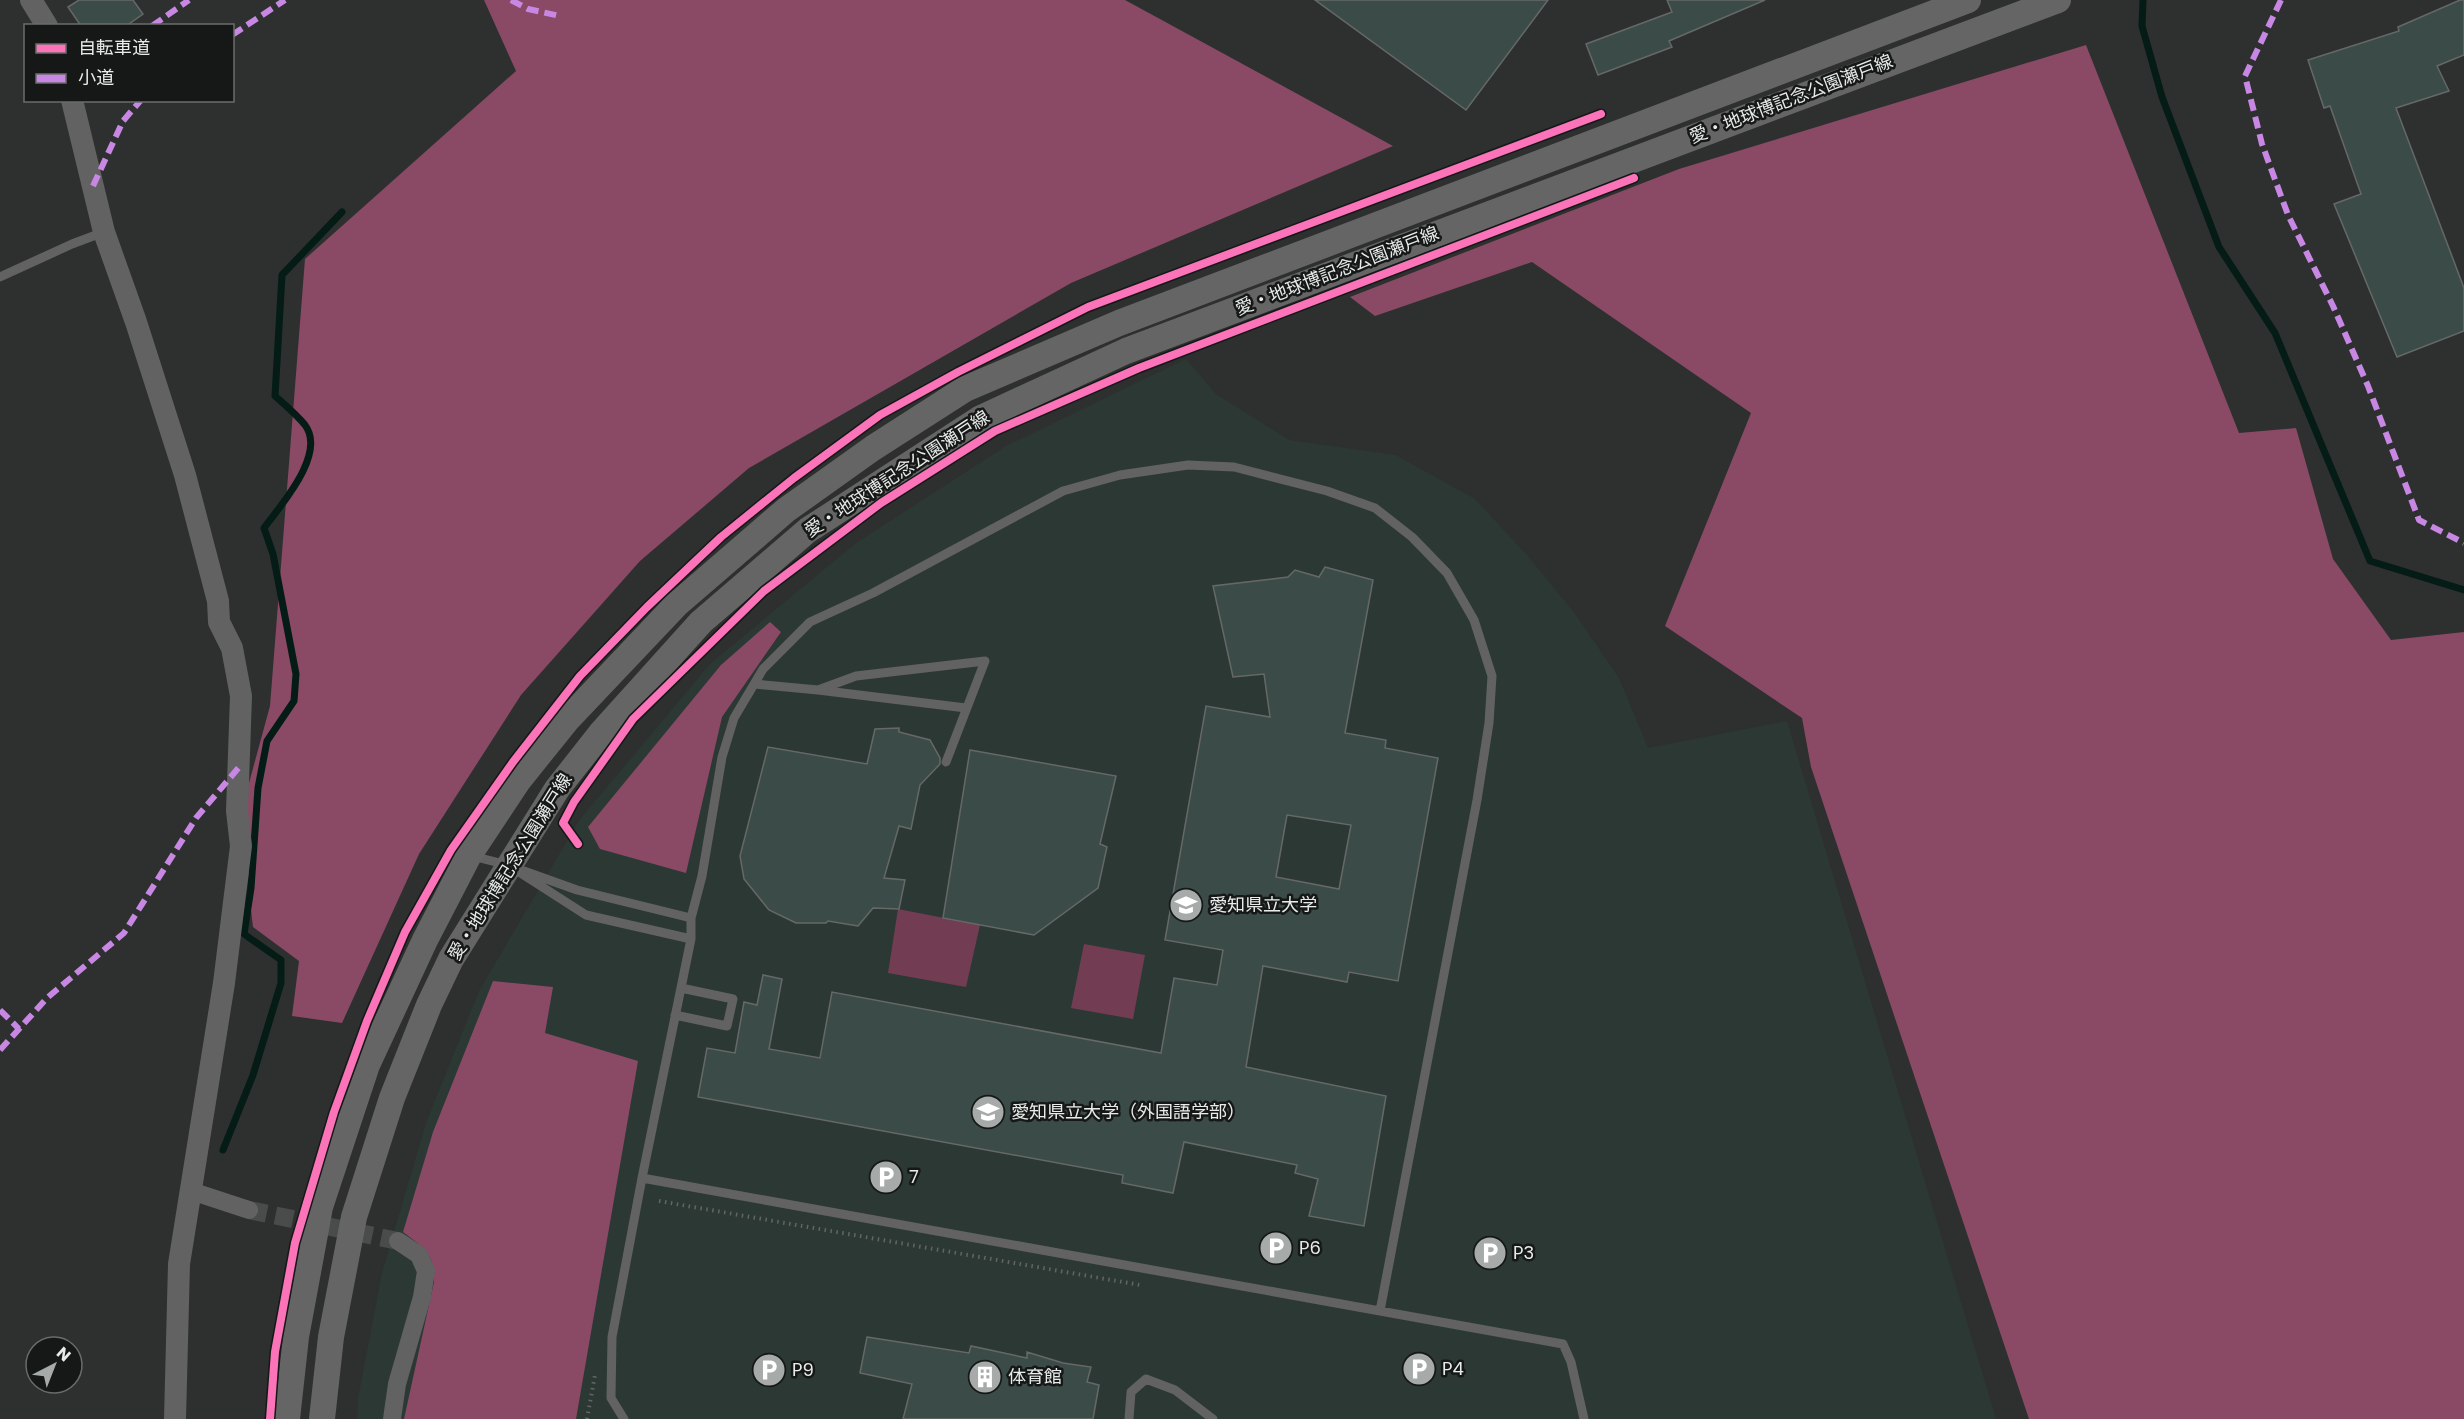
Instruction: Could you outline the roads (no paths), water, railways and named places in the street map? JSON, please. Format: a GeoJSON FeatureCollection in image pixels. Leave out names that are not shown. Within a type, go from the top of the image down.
{"type":"FeatureCollection","features":[{"type":"Feature","properties":{"kind":"main road","name":"愛・地球博記念公園瀬戸線"},"geometry":{"type":"LineString","coordinates":[[287,1419],[296,1337],[320,1207],[367,1065],[425,940],[469,855],[518,782],[567,720],[676,605],[786,510],[873,448],[965,389],[1119,323],[1968,0]]}},
{"type":"Feature","properties":{"kind":"main road","name":"愛・地球博記念公園瀬戸線"},"geometry":{"type":"LineString","coordinates":[[322,1419],[331,1337],[354,1216],[392,1098],[429,1005],[451,959],[557,789],[601,733],[701,622],[808,530],[981,418],[1126,351],[2058,0]]}},
{"type":"Feature","properties":{"kind":"street"},"geometry":{"type":"LineString","coordinates":[[31,0],[46,24]]}},
{"type":"Feature","properties":{"kind":"street"},"geometry":{"type":"LineString","coordinates":[[72,102],[104,232],[136,322],[185,475],[218,602],[219,622],[232,648],[241,696],[237,811],[241,846],[224,983],[179,1264],[175,1419]]}},
{"type":"Feature","properties":{"kind":"street"},"geometry":{"type":"LineString","coordinates":[[191,1191],[249,1210]]}},
{"type":"Feature","properties":{"kind":"street"},"geometry":{"type":"LineString","coordinates":[[392,1419],[397,1384],[422,1297],[426,1272],[419,1255],[398,1241]]}},
{"type":"Feature","properties":{"kind":"lane"},"geometry":{"type":"LineString","coordinates":[[0,277],[104,232]]}},
{"type":"Feature","properties":{"kind":"lane"},"geometry":{"type":"LineString","coordinates":[[624,1419],[611,1398],[612,1337],[691,939],[691,918],[702,876],[722,757],[734,718],[764,669],[810,622],[873,593],[1063,491],[1120,475],[1188,465],[1234,467],[1327,491],[1375,508],[1412,537],[1447,573],[1474,620],[1492,676],[1490,723],[1477,800],[1380,1311]]}},
{"type":"Feature","properties":{"kind":"lane"},"geometry":{"type":"LineString","coordinates":[[818,690],[856,676],[985,661],[946,762]]}},
{"type":"Feature","properties":{"kind":"lane"},"geometry":{"type":"LineString","coordinates":[[755,684],[966,708]]}},
{"type":"Feature","properties":{"kind":"lane"},"geometry":{"type":"LineString","coordinates":[[469,855],[508,865],[577,890],[691,918]]}},
{"type":"Feature","properties":{"kind":"lane"},"geometry":{"type":"LineString","coordinates":[[508,865],[586,915],[691,939]]}},
{"type":"Feature","properties":{"kind":"lane"},"geometry":{"type":"LineString","coordinates":[[675,1015],[727,1026],[733,999],[681,988]]}},
{"type":"Feature","properties":{"kind":"lane"},"geometry":{"type":"LineString","coordinates":[[642,1178],[1563,1344],[1571,1362],[1584,1419]]}},
{"type":"Feature","properties":{"kind":"lane"},"geometry":{"type":"LineString","coordinates":[[1129,1419],[1131,1392],[1146,1379],[1175,1390],[1213,1419]]}},
{"type":"Feature","properties":{"kind":"waterway"},"geometry":{"type":"LineString","coordinates":[[2143,0],[2142,26],[2162,97],[2219,247],[2275,333],[2370,561],[2464,590]]}},
{"type":"Feature","properties":{"kind":"waterway"},"geometry":{"type":"LineString","coordinates":[[223,1150],[253,1075],[281,983],[281,960],[244,934],[251,888],[258,788],[267,741],[294,701],[296,674],[273,554],[264,528],[299,479],[310,450],[310,437],[305,425],[275,396],[282,275],[342,212]]}},
{"type":"Feature","properties":{"kind":"tunnel"},"geometry":{"type":"LineString","coordinates":[[249,1210],[398,1241]]}},
{"type":"Feature","properties":{"kind":"place","name":"愛知県立大学"},"geometry":{"type":"Point","coordinates":[1186,905]}},
{"type":"Feature","properties":{"kind":"place","name":"愛知県立大学（外国語学部）"},"geometry":{"type":"Point","coordinates":[988,1112]}},
{"type":"Feature","properties":{"kind":"place","name":"7"},"geometry":{"type":"Point","coordinates":[886,1177]}},
{"type":"Feature","properties":{"kind":"place","name":"P6"},"geometry":{"type":"Point","coordinates":[1276,1248]}},
{"type":"Feature","properties":{"kind":"place","name":"P3"},"geometry":{"type":"Point","coordinates":[1490,1253]}},
{"type":"Feature","properties":{"kind":"place","name":"P4"},"geometry":{"type":"Point","coordinates":[1419,1369]}},
{"type":"Feature","properties":{"kind":"place","name":"P9"},"geometry":{"type":"Point","coordinates":[769,1370]}},
{"type":"Feature","properties":{"kind":"place","name":"体育館"},"geometry":{"type":"Point","coordinates":[985,1377]}}]}
